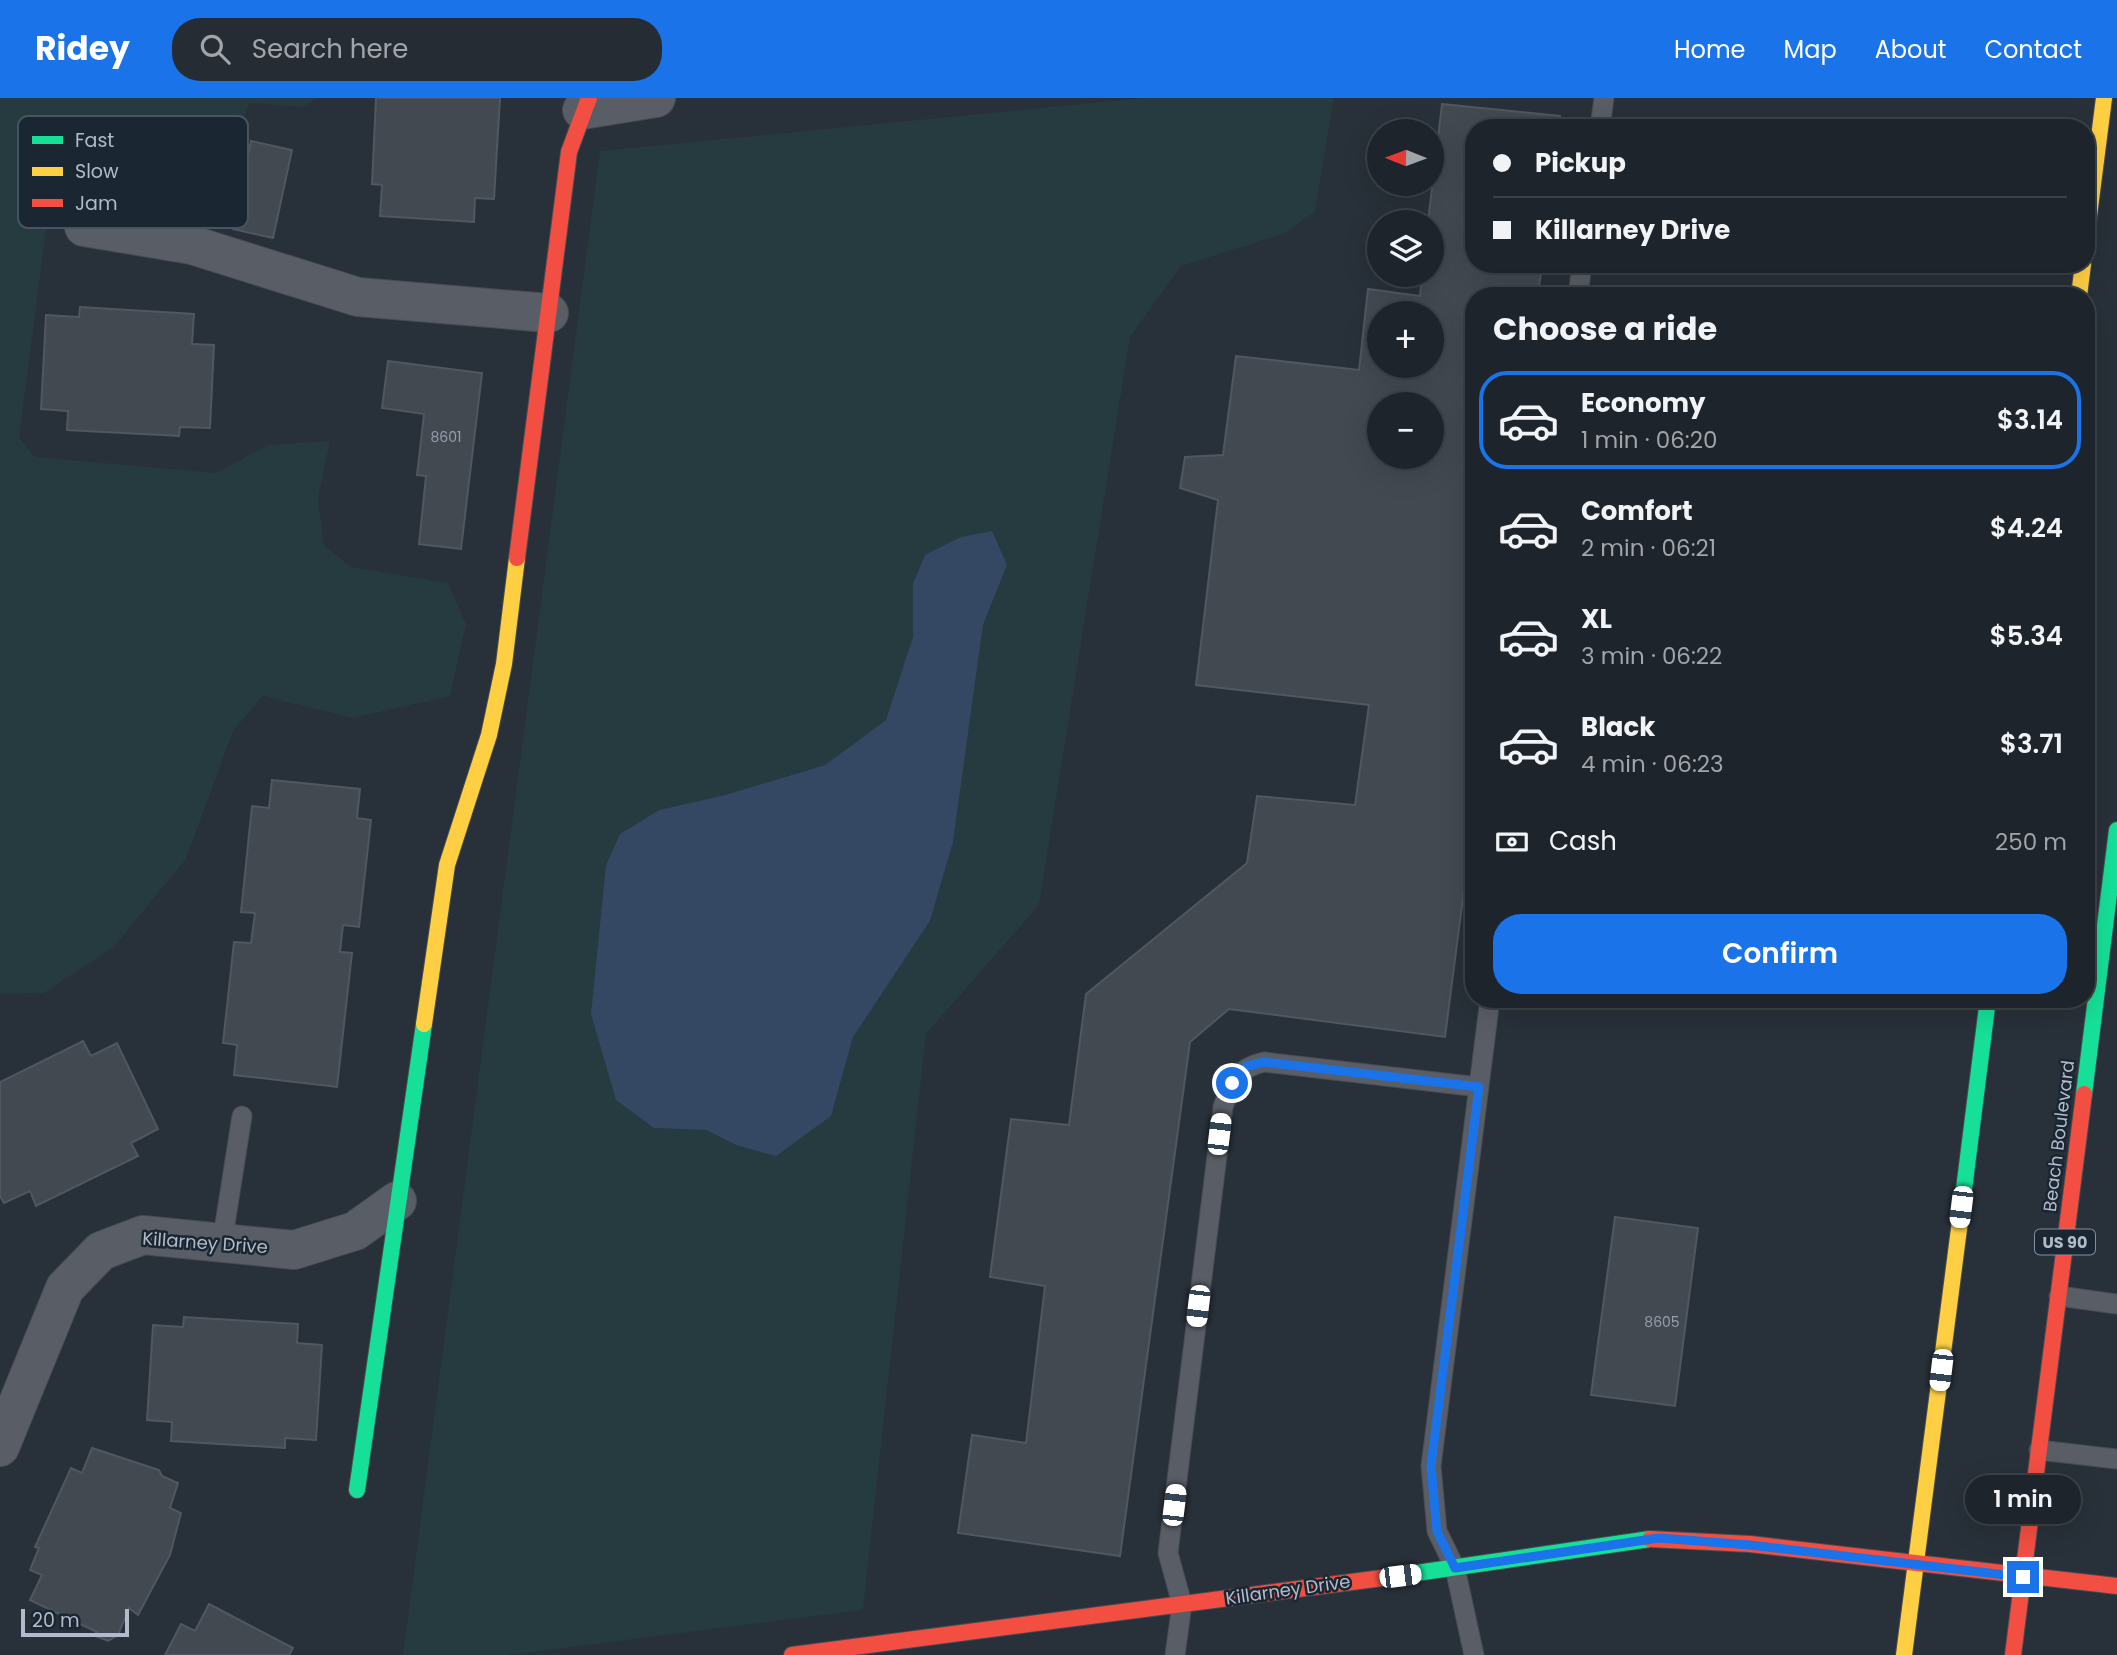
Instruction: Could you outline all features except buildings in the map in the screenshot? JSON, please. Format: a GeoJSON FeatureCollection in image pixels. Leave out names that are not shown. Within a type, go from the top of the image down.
{"type":"FeatureCollection","features":[{"type":"Feature","properties":{"kind":"main road"},"geometry":{"type":"LineString","coordinates":[[2095,168],[2104,98]]}},
{"type":"Feature","properties":{"kind":"main road"},"geometry":{"type":"LineString","coordinates":[[357,1490],[447,865],[489,735],[504,663],[569,152],[586,104]]}},
{"type":"Feature","properties":{"kind":"main road","name":"Beach Boulevard"},"geometry":{"type":"LineString","coordinates":[[2013,1655],[2117,830]]}},
{"type":"Feature","properties":{"kind":"main road"},"geometry":{"type":"LineString","coordinates":[[1904,1655],[1987,1008]]}},
{"type":"Feature","properties":{"kind":"main road","name":"Killarney Drive"},"geometry":{"type":"LineString","coordinates":[[792,1655],[884,1649],[1659,1538],[1750,1545],[2117,1586]]}},
{"type":"Feature","properties":{"kind":"street"},"geometry":{"type":"LineString","coordinates":[[586,104],[656,98]]}},
{"type":"Feature","properties":{"kind":"street"},"geometry":{"type":"LineString","coordinates":[[90,228],[192,245],[358,297],[549,313]]}},
{"type":"Feature","properties":{"kind":"street","name":"Killarney Drive"},"geometry":{"type":"LineString","coordinates":[[0,1447],[65,1288],[101,1251],[143,1235],[294,1250],[355,1231],[397,1201]]}},
{"type":"Feature","properties":{"kind":"lane"},"geometry":{"type":"LineString","coordinates":[[1601,119],[1604,98]]}},
{"type":"Feature","properties":{"kind":"lane"},"geometry":{"type":"LineString","coordinates":[[1474,1655],[1455,1568],[1437,1531],[1431,1466],[1489,1008]]}},
{"type":"Feature","properties":{"kind":"lane"},"geometry":{"type":"LineString","coordinates":[[1175,1655],[1182,1605],[1168,1553],[1223,1107],[1232,1083],[1247,1066],[1264,1062],[1479,1087]]}},
{"type":"Feature","properties":{"kind":"lane"},"geometry":{"type":"LineString","coordinates":[[222,1243],[242,1116]]}},
{"type":"Feature","properties":{"kind":"lane"},"geometry":{"type":"LineString","coordinates":[[2059,1296],[2117,1304]]}},
{"type":"Feature","properties":{"kind":"lane"},"geometry":{"type":"LineString","coordinates":[[2039,1450],[2117,1459]]}},
{"type":"Feature","properties":{"kind":"green space"},"geometry":{"type":"Polygon","coordinates":[[[0,98],[317,98],[304,107],[250,103],[244,116],[18,116],[18,228],[46,228],[19,438],[35,457],[216,473],[268,445],[330,441],[318,499],[324,545],[351,567],[448,583],[466,624],[450,696],[353,718],[263,696],[233,731],[186,859],[114,947],[44,993],[0,994],[0,98]]]}},
{"type":"Feature","properties":{"kind":"green space"},"geometry":{"type":"Polygon","coordinates":[[[1143,98],[1334,98],[1315,212],[1283,234],[1181,266],[1130,337],[1039,905],[926,1034],[863,1610],[508,1655],[403,1655],[600,151],[1143,98]],[[1007,565],[913,584],[914,637],[886,720],[825,765],[725,795],[659,810],[654,1128],[706,1130],[736,1145],[831,1116],[853,1037],[930,921],[953,842],[983,625],[1007,565]]]}},
{"type":"Feature","properties":{"kind":"water"},"geometry":{"type":"Polygon","coordinates":[[[992,531],[1007,565],[983,625],[953,842],[930,921],[853,1037],[831,1116],[776,1156],[736,1145],[706,1130],[654,1128],[616,1100],[591,1014],[606,865],[620,834],[659,810],[725,795],[825,765],[886,720],[913,637],[913,584],[925,555],[961,537],[992,531]]]}},
{"type":"Feature","properties":{"kind":"traffic: fast"},"geometry":{"type":"LineString","coordinates":[[2095,1006],[2117,830]]}},
{"type":"Feature","properties":{"kind":"traffic: fast"},"geometry":{"type":"LineString","coordinates":[[1960,1221],[1987,1008]]}},
{"type":"Feature","properties":{"kind":"traffic: fast"},"geometry":{"type":"LineString","coordinates":[[2084,1094],[2095,1008]]}},
{"type":"Feature","properties":{"kind":"traffic: fast"},"geometry":{"type":"LineString","coordinates":[[357,1490],[424,1024]]}},
{"type":"Feature","properties":{"kind":"traffic: fast"},"geometry":{"type":"LineString","coordinates":[[1382,1578],[1650,1539]]}},
{"type":"Feature","properties":{"kind":"traffic: slow"},"geometry":{"type":"LineString","coordinates":[[2095,168],[2104,98]]}},
{"type":"Feature","properties":{"kind":"traffic: slow"},"geometry":{"type":"LineString","coordinates":[[2080,287],[2082,273]]}},
{"type":"Feature","properties":{"kind":"traffic: slow"},"geometry":{"type":"LineString","coordinates":[[424,1024],[447,865],[489,735],[504,664],[517,558]]}},
{"type":"Feature","properties":{"kind":"traffic: slow"},"geometry":{"type":"LineString","coordinates":[[1904,1655],[1960,1221]]}},
{"type":"Feature","properties":{"kind":"traffic: jam"},"geometry":{"type":"LineString","coordinates":[[517,558],[569,152],[589,98]]}},
{"type":"Feature","properties":{"kind":"traffic: jam"},"geometry":{"type":"LineString","coordinates":[[2013,1655],[2084,1094]]}},
{"type":"Feature","properties":{"kind":"traffic: jam"},"geometry":{"type":"LineString","coordinates":[[1650,1539],[1750,1544],[2117,1586]]}},
{"type":"Feature","properties":{"kind":"traffic: jam"},"geometry":{"type":"LineString","coordinates":[[792,1655],[1382,1578]]}},
{"type":"Feature","properties":{"kind":"route"},"geometry":{"type":"LineString","coordinates":[[1232,1083],[1247,1066],[1264,1062],[1479,1087],[1431,1466],[1437,1531],[1455,1568],[1659,1538],[1750,1545],[2023,1577]]}}]}
